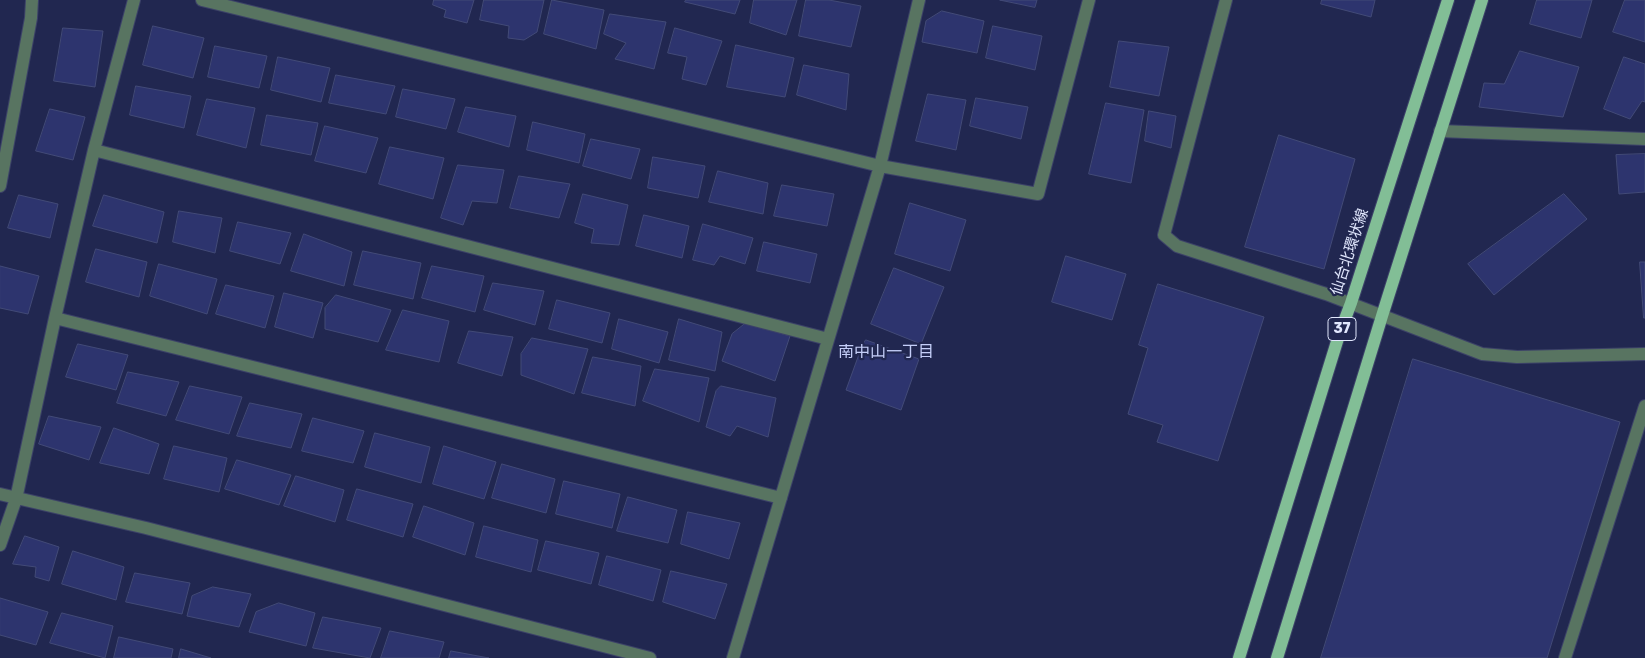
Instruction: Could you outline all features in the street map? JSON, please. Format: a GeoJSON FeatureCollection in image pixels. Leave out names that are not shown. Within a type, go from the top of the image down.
{"type":"FeatureCollection","features":[{"type":"Feature","properties":{"kind":"main road","name":"仙台北環状線"},"geometry":{"type":"LineString","coordinates":[[1239,658],[1340,335],[1448,0]]}},
{"type":"Feature","properties":{"kind":"main road","name":"37"},"geometry":{"type":"LineString","coordinates":[[1277,658],[1482,0]]}},
{"type":"Feature","properties":{"kind":"street"},"geometry":{"type":"LineString","coordinates":[[0,186],[32,0]]}},
{"type":"Feature","properties":{"kind":"street"},"geometry":{"type":"LineString","coordinates":[[0,545],[16,499],[94,150],[134,0]]}},
{"type":"Feature","properties":{"kind":"street"},"geometry":{"type":"LineString","coordinates":[[202,0],[880,166],[1038,194],[1089,0]]}},
{"type":"Feature","properties":{"kind":"street"},"geometry":{"type":"LineString","coordinates":[[733,658],[880,166],[919,0]]}},
{"type":"Feature","properties":{"kind":"street"},"geometry":{"type":"LineString","coordinates":[[1226,0],[1164,236],[1177,246],[1351,303],[1482,354],[1517,357],[1645,354]]}},
{"type":"Feature","properties":{"kind":"street"},"geometry":{"type":"LineString","coordinates":[[1440,131],[1645,139]]}},
{"type":"Feature","properties":{"kind":"street"},"geometry":{"type":"LineString","coordinates":[[94,150],[828,339]]}},
{"type":"Feature","properties":{"kind":"street"},"geometry":{"type":"LineString","coordinates":[[55,318],[781,498]]}},
{"type":"Feature","properties":{"kind":"street"},"geometry":{"type":"LineString","coordinates":[[1565,658],[1645,406]]}},
{"type":"Feature","properties":{"kind":"street"},"geometry":{"type":"LineString","coordinates":[[0,494],[146,528],[650,658]]}},
{"type":"Feature","properties":{"kind":"building"},"geometry":{"type":"Polygon","coordinates":[[[434,0],[474,0],[467,23],[444,17],[446,10],[433,5],[434,0]]]}},
{"type":"Feature","properties":{"kind":"building"},"geometry":{"type":"Polygon","coordinates":[[[484,0],[544,0],[537,32],[524,40],[508,38],[509,26],[480,20],[484,0]]]}},
{"type":"Feature","properties":{"kind":"building"},"geometry":{"type":"Polygon","coordinates":[[[552,0],[604,10],[596,49],[544,34],[552,0]]]}},
{"type":"Feature","properties":{"kind":"building"},"geometry":{"type":"Polygon","coordinates":[[[686,0],[740,0],[735,14],[685,2],[686,0]]]}},
{"type":"Feature","properties":{"kind":"building"},"geometry":{"type":"Polygon","coordinates":[[[754,0],[797,0],[786,35],[750,23],[754,0]]]}},
{"type":"Feature","properties":{"kind":"building"},"geometry":{"type":"Polygon","coordinates":[[[806,0],[829,0],[861,6],[851,47],[799,36],[806,0]]]}},
{"type":"Feature","properties":{"kind":"building"},"geometry":{"type":"Polygon","coordinates":[[[1000,0],[1037,0],[1035,7],[1000,0]]]}},
{"type":"Feature","properties":{"kind":"building"},"geometry":{"type":"Polygon","coordinates":[[[1322,0],[1375,0],[1371,17],[1321,4],[1322,0]]]}},
{"type":"Feature","properties":{"kind":"building"},"geometry":{"type":"Polygon","coordinates":[[[1537,0],[1592,0],[1581,38],[1530,24],[1537,0]]]}},
{"type":"Feature","properties":{"kind":"building"},"geometry":{"type":"Polygon","coordinates":[[[1625,0],[1645,0],[1645,42],[1613,32],[1625,0]]]}},
{"type":"Feature","properties":{"kind":"building"},"geometry":{"type":"Polygon","coordinates":[[[942,11],[984,21],[977,53],[922,42],[926,21],[942,11]]]}},
{"type":"Feature","properties":{"kind":"building"},"geometry":{"type":"Polygon","coordinates":[[[610,14],[666,22],[654,69],[615,59],[626,43],[604,34],[610,14]]]}},
{"type":"Feature","properties":{"kind":"building"},"geometry":{"type":"Polygon","coordinates":[[[153,26],[204,38],[193,78],[143,65],[153,26]]]}},
{"type":"Feature","properties":{"kind":"building"},"geometry":{"type":"Polygon","coordinates":[[[993,26],[1042,36],[1035,70],[986,58],[993,26]]]}},
{"type":"Feature","properties":{"kind":"building"},"geometry":{"type":"Polygon","coordinates":[[[63,28],[103,31],[95,87],[54,81],[63,28]]]}},
{"type":"Feature","properties":{"kind":"building"},"geometry":{"type":"Polygon","coordinates":[[[675,28],[722,41],[706,85],[682,79],[687,57],[668,53],[675,28]]]}},
{"type":"Feature","properties":{"kind":"building"},"geometry":{"type":"Polygon","coordinates":[[[1119,41],[1169,47],[1159,96],[1110,87],[1119,41]]]}},
{"type":"Feature","properties":{"kind":"building"},"geometry":{"type":"Polygon","coordinates":[[[736,45],[794,58],[785,97],[727,87],[736,45]]]}},
{"type":"Feature","properties":{"kind":"building"},"geometry":{"type":"Polygon","coordinates":[[[215,46],[267,56],[259,88],[208,77],[215,46]]]}},
{"type":"Feature","properties":{"kind":"building"},"geometry":{"type":"Polygon","coordinates":[[[1520,51],[1579,67],[1563,117],[1479,107],[1484,83],[1504,84],[1520,51]]]}},
{"type":"Feature","properties":{"kind":"building"},"geometry":{"type":"Polygon","coordinates":[[[278,57],[330,68],[321,102],[271,90],[278,57]]]}},
{"type":"Feature","properties":{"kind":"building"},"geometry":{"type":"Polygon","coordinates":[[[1624,57],[1645,64],[1645,102],[1642,101],[1630,119],[1604,109],[1624,57]]]}},
{"type":"Feature","properties":{"kind":"building"},"geometry":{"type":"Polygon","coordinates":[[[804,65],[849,74],[846,110],[797,95],[804,65]]]}},
{"type":"Feature","properties":{"kind":"building"},"geometry":{"type":"Polygon","coordinates":[[[336,75],[395,86],[386,114],[329,103],[336,75]]]}},
{"type":"Feature","properties":{"kind":"building"},"geometry":{"type":"Polygon","coordinates":[[[136,86],[191,96],[184,128],[130,115],[136,86]]]}},
{"type":"Feature","properties":{"kind":"building"},"geometry":{"type":"Polygon","coordinates":[[[403,89],[455,99],[446,129],[396,117],[403,89]]]}},
{"type":"Feature","properties":{"kind":"building"},"geometry":{"type":"Polygon","coordinates":[[[928,94],[966,100],[956,150],[916,141],[928,94]]]}},
{"type":"Feature","properties":{"kind":"building"},"geometry":{"type":"Polygon","coordinates":[[[976,98],[1028,107],[1021,139],[970,126],[976,98]]]}},
{"type":"Feature","properties":{"kind":"building"},"geometry":{"type":"Polygon","coordinates":[[[207,99],[255,108],[246,148],[197,135],[207,99]]]}},
{"type":"Feature","properties":{"kind":"building"},"geometry":{"type":"Polygon","coordinates":[[[1106,103],[1144,110],[1131,183],[1089,174],[1106,103]]]}},
{"type":"Feature","properties":{"kind":"building"},"geometry":{"type":"Polygon","coordinates":[[[466,107],[516,116],[509,147],[458,132],[466,107]]]}},
{"type":"Feature","properties":{"kind":"building"},"geometry":{"type":"Polygon","coordinates":[[[50,109],[85,117],[73,160],[36,151],[50,109]]]}},
{"type":"Feature","properties":{"kind":"building"},"geometry":{"type":"Polygon","coordinates":[[[1149,111],[1176,116],[1171,148],[1145,141],[1149,111]]]}},
{"type":"Feature","properties":{"kind":"building"},"geometry":{"type":"Polygon","coordinates":[[[267,115],[318,123],[311,155],[261,145],[267,115]]]}},
{"type":"Feature","properties":{"kind":"building"},"geometry":{"type":"Polygon","coordinates":[[[533,122],[585,134],[579,163],[527,150],[533,122]]]}},
{"type":"Feature","properties":{"kind":"building"},"geometry":{"type":"Polygon","coordinates":[[[325,126],[378,138],[366,173],[315,161],[325,126]]]}},
{"type":"Feature","properties":{"kind":"building"},"geometry":{"type":"Polygon","coordinates":[[[1279,135],[1355,159],[1324,269],[1245,247],[1279,135]]]}},
{"type":"Feature","properties":{"kind":"building"},"geometry":{"type":"Polygon","coordinates":[[[591,139],[640,149],[631,179],[583,166],[591,139]]]}},
{"type":"Feature","properties":{"kind":"building"},"geometry":{"type":"Polygon","coordinates":[[[390,147],[444,158],[433,199],[379,184],[390,147]]]}},
{"type":"Feature","properties":{"kind":"building"},"geometry":{"type":"Polygon","coordinates":[[[1645,154],[1645,192],[1619,194],[1616,155],[1645,154]]]}},
{"type":"Feature","properties":{"kind":"building"},"geometry":{"type":"Polygon","coordinates":[[[653,157],[705,166],[698,198],[648,188],[653,157]]]}},
{"type":"Feature","properties":{"kind":"building"},"geometry":{"type":"Polygon","coordinates":[[[458,165],[504,170],[497,203],[472,201],[463,225],[441,218],[458,165]]]}},
{"type":"Feature","properties":{"kind":"building"},"geometry":{"type":"Polygon","coordinates":[[[718,171],[768,183],[763,214],[709,202],[718,171]]]}},
{"type":"Feature","properties":{"kind":"building"},"geometry":{"type":"Polygon","coordinates":[[[519,176],[570,184],[559,218],[510,208],[519,176]]]}},
{"type":"Feature","properties":{"kind":"building"},"geometry":{"type":"Polygon","coordinates":[[[782,185],[834,194],[827,226],[774,216],[782,185]]]}},
{"type":"Feature","properties":{"kind":"building"},"geometry":{"type":"Polygon","coordinates":[[[583,194],[628,205],[619,245],[591,243],[594,229],[575,223],[583,194]]]}},
{"type":"Feature","properties":{"kind":"building"},"geometry":{"type":"Polygon","coordinates":[[[1564,194],[1587,219],[1494,295],[1468,264],[1564,194]]]}},
{"type":"Feature","properties":{"kind":"building"},"geometry":{"type":"Polygon","coordinates":[[[19,195],[58,204],[50,238],[8,228],[19,195]]]}},
{"type":"Feature","properties":{"kind":"building"},"geometry":{"type":"Polygon","coordinates":[[[104,195],[164,212],[157,243],[93,226],[104,195]]]}},
{"type":"Feature","properties":{"kind":"building"},"geometry":{"type":"Polygon","coordinates":[[[910,203],[966,220],[950,271],[895,254],[910,203]]]}},
{"type":"Feature","properties":{"kind":"building"},"geometry":{"type":"Polygon","coordinates":[[[179,211],[222,218],[215,253],[173,242],[179,211]]]}},
{"type":"Feature","properties":{"kind":"building"},"geometry":{"type":"Polygon","coordinates":[[[644,215],[689,226],[682,258],[636,246],[644,215]]]}},
{"type":"Feature","properties":{"kind":"building"},"geometry":{"type":"Polygon","coordinates":[[[238,222],[291,233],[280,264],[230,251],[238,222]]]}},
{"type":"Feature","properties":{"kind":"building"},"geometry":{"type":"Polygon","coordinates":[[[703,224],[753,238],[745,264],[720,256],[714,265],[693,260],[703,224]]]}},
{"type":"Feature","properties":{"kind":"building"},"geometry":{"type":"Polygon","coordinates":[[[304,234],[352,252],[344,286],[291,271],[304,234]]]}},
{"type":"Feature","properties":{"kind":"building"},"geometry":{"type":"Polygon","coordinates":[[[764,242],[817,254],[810,283],[757,271],[764,242]]]}},
{"type":"Feature","properties":{"kind":"building"},"geometry":{"type":"Polygon","coordinates":[[[96,249],[147,262],[139,297],[86,282],[96,249]]]}},
{"type":"Feature","properties":{"kind":"building"},"geometry":{"type":"Polygon","coordinates":[[[363,251],[421,263],[413,299],[354,285],[363,251]]]}},
{"type":"Feature","properties":{"kind":"building"},"geometry":{"type":"Polygon","coordinates":[[[1066,256],[1126,274],[1112,320],[1052,302],[1066,256]]]}},
{"type":"Feature","properties":{"kind":"building"},"geometry":{"type":"Polygon","coordinates":[[[1640,262],[1645,262],[1645,318],[1644,318],[1640,262]]]}},
{"type":"Feature","properties":{"kind":"building"},"geometry":{"type":"Polygon","coordinates":[[[159,264],[217,279],[207,314],[150,296],[159,264]]]}},
{"type":"Feature","properties":{"kind":"building"},"geometry":{"type":"Polygon","coordinates":[[[0,266],[39,276],[28,314],[0,308],[0,266]]]}},
{"type":"Feature","properties":{"kind":"building"},"geometry":{"type":"Polygon","coordinates":[[[432,266],[484,276],[475,312],[422,298],[432,266]]]}},
{"type":"Feature","properties":{"kind":"building"},"geometry":{"type":"Polygon","coordinates":[[[894,268],[944,287],[921,344],[871,324],[894,268]]]}},
{"type":"Feature","properties":{"kind":"building"},"geometry":{"type":"Polygon","coordinates":[[[493,283],[544,291],[535,325],[484,310],[493,283]]]}},
{"type":"Feature","properties":{"kind":"building"},"geometry":{"type":"Polygon","coordinates":[[[1158,284],[1264,317],[1218,461],[1157,442],[1163,425],[1128,414],[1148,348],[1139,345],[1158,284]]]}},
{"type":"Feature","properties":{"kind":"building"},"geometry":{"type":"Polygon","coordinates":[[[226,285],[274,296],[265,328],[216,314],[226,285]]]}},
{"type":"Feature","properties":{"kind":"building"},"geometry":{"type":"Polygon","coordinates":[[[284,293],[323,303],[313,338],[275,327],[284,293]]]}},
{"type":"Feature","properties":{"kind":"building"},"geometry":{"type":"Polygon","coordinates":[[[336,295],[391,310],[378,342],[325,329],[325,308],[336,295]]]}},
{"type":"Feature","properties":{"kind":"building"},"geometry":{"type":"Polygon","coordinates":[[[557,300],[610,313],[602,343],[549,329],[557,300]]]}},
{"type":"Feature","properties":{"kind":"building"},"geometry":{"type":"Polygon","coordinates":[[[403,310],[449,321],[439,362],[386,350],[403,310]]]}},
{"type":"Feature","properties":{"kind":"building"},"geometry":{"type":"Polygon","coordinates":[[[619,319],[668,332],[659,363],[612,349],[619,319]]]}},
{"type":"Feature","properties":{"kind":"building"},"geometry":{"type":"Polygon","coordinates":[[[679,319],[722,332],[715,371],[669,360],[679,319]]]}},
{"type":"Feature","properties":{"kind":"building"},"geometry":{"type":"Polygon","coordinates":[[[746,323],[790,336],[775,381],[722,361],[732,334],[746,323]]]}},
{"type":"Feature","properties":{"kind":"building"},"geometry":{"type":"Polygon","coordinates":[[[469,331],[513,337],[502,376],[458,363],[469,331]]]}},
{"type":"Feature","properties":{"kind":"building"},"geometry":{"type":"Polygon","coordinates":[[[532,338],[588,349],[574,394],[521,375],[521,354],[532,338]]]}},
{"type":"Feature","properties":{"kind":"building"},"geometry":{"type":"Polygon","coordinates":[[[866,340],[919,359],[901,410],[846,390],[866,340]]]}},
{"type":"Feature","properties":{"kind":"building"},"geometry":{"type":"Polygon","coordinates":[[[78,344],[128,355],[116,390],[66,377],[78,344]]]}},
{"type":"Feature","properties":{"kind":"building"},"geometry":{"type":"Polygon","coordinates":[[[593,357],[641,366],[635,406],[582,393],[593,357]]]}},
{"type":"Feature","properties":{"kind":"building"},"geometry":{"type":"Polygon","coordinates":[[[1413,359],[1620,422],[1547,658],[1321,658],[1413,359]]]}},
{"type":"Feature","properties":{"kind":"building"},"geometry":{"type":"Polygon","coordinates":[[[655,369],[709,378],[699,422],[643,401],[655,369]]]}},
{"type":"Feature","properties":{"kind":"building"},"geometry":{"type":"Polygon","coordinates":[[[128,372],[179,382],[166,416],[117,403],[128,372]]]}},
{"type":"Feature","properties":{"kind":"building"},"geometry":{"type":"Polygon","coordinates":[[[190,386],[242,397],[229,434],[176,420],[190,386]]]}},
{"type":"Feature","properties":{"kind":"building"},"geometry":{"type":"Polygon","coordinates":[[[721,386],[776,398],[768,437],[737,426],[730,436],[706,427],[716,391],[721,386]]]}},
{"type":"Feature","properties":{"kind":"building"},"geometry":{"type":"Polygon","coordinates":[[[250,403],[302,414],[291,448],[237,436],[250,403]]]}},
{"type":"Feature","properties":{"kind":"building"},"geometry":{"type":"Polygon","coordinates":[[[49,416],[101,427],[89,460],[39,444],[49,416]]]}},
{"type":"Feature","properties":{"kind":"building"},"geometry":{"type":"Polygon","coordinates":[[[313,418],[364,431],[353,463],[302,451],[313,418]]]}},
{"type":"Feature","properties":{"kind":"building"},"geometry":{"type":"Polygon","coordinates":[[[114,428],[159,444],[149,474],[100,463],[114,428]]]}},
{"type":"Feature","properties":{"kind":"building"},"geometry":{"type":"Polygon","coordinates":[[[375,433],[430,447],[421,483],[365,467],[375,433]]]}},
{"type":"Feature","properties":{"kind":"building"},"geometry":{"type":"Polygon","coordinates":[[[174,446],[227,458],[219,492],[164,479],[174,446]]]}},
{"type":"Feature","properties":{"kind":"building"},"geometry":{"type":"Polygon","coordinates":[[[444,446],[496,462],[484,499],[433,484],[444,446]]]}},
{"type":"Feature","properties":{"kind":"building"},"geometry":{"type":"Polygon","coordinates":[[[237,460],[291,475],[279,505],[225,489],[237,460]]]}},
{"type":"Feature","properties":{"kind":"building"},"geometry":{"type":"Polygon","coordinates":[[[502,464],[555,479],[546,513],[492,498],[502,464]]]}},
{"type":"Feature","properties":{"kind":"building"},"geometry":{"type":"Polygon","coordinates":[[[296,476],[344,490],[335,522],[284,506],[296,476]]]}},
{"type":"Feature","properties":{"kind":"building"},"geometry":{"type":"Polygon","coordinates":[[[564,481],[620,494],[612,528],[556,514],[564,481]]]}},
{"type":"Feature","properties":{"kind":"building"},"geometry":{"type":"Polygon","coordinates":[[[357,489],[413,504],[403,537],[347,520],[357,489]]]}},
{"type":"Feature","properties":{"kind":"building"},"geometry":{"type":"Polygon","coordinates":[[[628,497],[677,510],[668,543],[617,531],[628,497]]]}},
{"type":"Feature","properties":{"kind":"building"},"geometry":{"type":"Polygon","coordinates":[[[424,506],[474,523],[465,555],[413,537],[424,506]]]}},
{"type":"Feature","properties":{"kind":"building"},"geometry":{"type":"Polygon","coordinates":[[[688,512],[740,523],[729,559],[681,544],[688,512]]]}},
{"type":"Feature","properties":{"kind":"building"},"geometry":{"type":"Polygon","coordinates":[[[484,526],[538,540],[531,572],[476,557],[484,526]]]}},
{"type":"Feature","properties":{"kind":"building"},"geometry":{"type":"Polygon","coordinates":[[[25,536],[59,547],[49,581],[35,577],[36,567],[13,564],[25,536]]]}},
{"type":"Feature","properties":{"kind":"building"},"geometry":{"type":"Polygon","coordinates":[[[546,541],[599,553],[591,584],[538,570],[546,541]]]}},
{"type":"Feature","properties":{"kind":"building"},"geometry":{"type":"Polygon","coordinates":[[[73,551],[124,567],[116,600],[62,584],[73,551]]]}},
{"type":"Feature","properties":{"kind":"building"},"geometry":{"type":"Polygon","coordinates":[[[607,556],[661,570],[653,601],[599,585],[607,556]]]}},
{"type":"Feature","properties":{"kind":"building"},"geometry":{"type":"Polygon","coordinates":[[[671,571],[727,584],[715,619],[663,602],[671,571]]]}},
{"type":"Feature","properties":{"kind":"building"},"geometry":{"type":"Polygon","coordinates":[[[135,573],[190,583],[182,614],[126,602],[135,573]]]}},
{"type":"Feature","properties":{"kind":"building"},"geometry":{"type":"Polygon","coordinates":[[[213,587],[251,594],[239,627],[187,616],[192,596],[213,587]]]}},
{"type":"Feature","properties":{"kind":"building"},"geometry":{"type":"Polygon","coordinates":[[[0,598],[48,612],[36,645],[0,635],[0,598]]]}},
{"type":"Feature","properties":{"kind":"building"},"geometry":{"type":"Polygon","coordinates":[[[279,603],[315,613],[306,646],[249,632],[256,612],[279,603]]]}},
{"type":"Feature","properties":{"kind":"building"},"geometry":{"type":"Polygon","coordinates":[[[62,613],[113,626],[105,658],[50,643],[62,613]]]}},
{"type":"Feature","properties":{"kind":"building"},"geometry":{"type":"Polygon","coordinates":[[[323,617],[381,628],[370,658],[313,648],[323,617]]]}},
{"type":"Feature","properties":{"kind":"building"},"geometry":{"type":"Polygon","coordinates":[[[390,631],[444,642],[439,658],[381,658],[390,631]]]}},
{"type":"Feature","properties":{"kind":"building"},"geometry":{"type":"Polygon","coordinates":[[[119,637],[173,649],[171,658],[114,658],[119,637]]]}},
{"type":"Feature","properties":{"kind":"building"},"geometry":{"type":"Polygon","coordinates":[[[181,649],[211,658],[179,658],[181,649]]]}},
{"type":"Feature","properties":{"kind":"building"},"geometry":{"type":"Polygon","coordinates":[[[451,651],[489,658],[449,658],[451,651]]]}},
{"type":"Feature","properties":{"kind":"district","name":"南中山一丁目"},"geometry":{"type":"Point","coordinates":[886,352]}}]}
